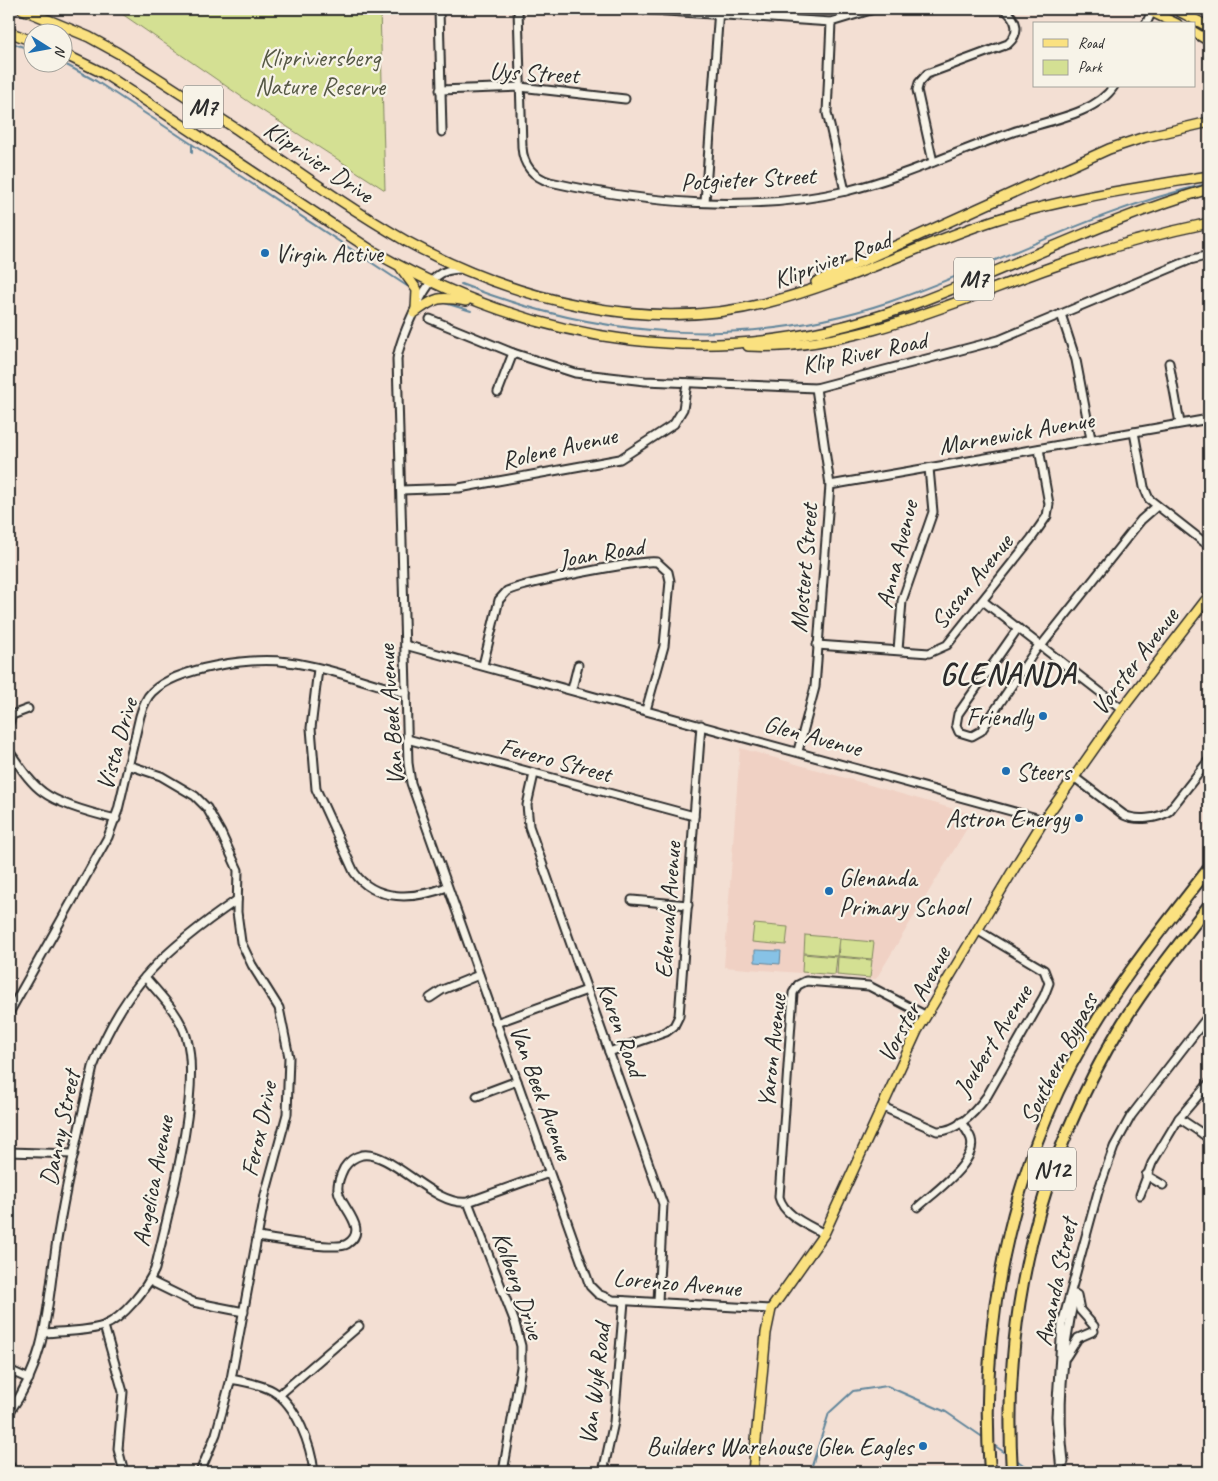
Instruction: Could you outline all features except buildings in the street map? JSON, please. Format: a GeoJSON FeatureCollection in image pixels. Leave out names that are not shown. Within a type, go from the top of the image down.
{"type":"FeatureCollection","features":[{"type":"Feature","properties":{"kind":"highway","name":"Southern Bypass"},"geometry":{"type":"LineString","coordinates":[[990,1472],[988,1398],[994,1316],[1009,1232],[1031,1160],[1060,1089],[1100,1015],[1138,960],[1209,868]]}},
{"type":"Feature","properties":{"kind":"highway","name":"Southern Bypass"},"geometry":{"type":"LineString","coordinates":[[1012,1472],[1010,1397],[1016,1318],[1024,1270],[1047,1184],[1071,1123],[1105,1054],[1141,995],[1209,905]]}},
{"type":"Feature","properties":{"kind":"main road","name":"Kliprivier Drive"},"geometry":{"type":"LineString","coordinates":[[22,9],[89,37],[118,53],[375,222],[425,251],[465,270]]}},
{"type":"Feature","properties":{"kind":"main road"},"geometry":{"type":"LineString","coordinates":[[1174,9],[1209,27]]}},
{"type":"Feature","properties":{"kind":"main road"},"geometry":{"type":"LineString","coordinates":[[1187,9],[1197,20]]}},
{"type":"Feature","properties":{"kind":"main road"},"geometry":{"type":"LineString","coordinates":[[1151,10],[1173,22]]}},
{"type":"Feature","properties":{"kind":"main road"},"geometry":{"type":"LineString","coordinates":[[9,32],[22,37]]}},
{"type":"Feature","properties":{"kind":"main road"},"geometry":{"type":"LineString","coordinates":[[1196,33],[1209,41]]}},
{"type":"Feature","properties":{"kind":"main road","name":"Kliprivier Drive"},"geometry":{"type":"LineString","coordinates":[[72,58],[144,99],[399,267],[486,305]]}},
{"type":"Feature","properties":{"kind":"main road"},"geometry":{"type":"LineString","coordinates":[[791,295],[846,267],[1080,161],[1145,137],[1209,122]]}},
{"type":"Feature","properties":{"kind":"main road","name":"Kliprivier Road"},"geometry":{"type":"LineString","coordinates":[[465,270],[564,301],[612,311],[649,315],[719,312],[769,303],[991,222],[1032,209],[1082,197],[1209,176]]}},
{"type":"Feature","properties":{"kind":"main road","name":"M7"},"geometry":{"type":"LineString","coordinates":[[486,305],[542,324],[615,338],[685,345],[731,343],[827,330],[903,308],[1154,206],[1209,189]]}},
{"type":"Feature","properties":{"kind":"main road"},"geometry":{"type":"LineString","coordinates":[[731,343],[750,346],[793,344],[884,327],[1095,253],[1139,239],[1209,223]]}},
{"type":"Feature","properties":{"kind":"main road"},"geometry":{"type":"LineString","coordinates":[[399,267],[417,290],[415,311]]}},
{"type":"Feature","properties":{"kind":"main road"},"geometry":{"type":"LineString","coordinates":[[415,311],[432,300],[441,297],[486,305]]}},
{"type":"Feature","properties":{"kind":"main road","name":"Vorster Avenue"},"geometry":{"type":"LineString","coordinates":[[753,1472],[770,1309],[824,1234],[925,1015],[1044,820],[1122,709],[1209,596]]}},
{"type":"Feature","properties":{"kind":"street"},"geometry":{"type":"LineString","coordinates":[[439,9],[442,132]]}},
{"type":"Feature","properties":{"kind":"street","name":"Potgieter Street"},"geometry":{"type":"LineString","coordinates":[[518,9],[522,156],[529,168],[538,177],[558,184],[645,199],[705,202],[798,198],[845,191],[1094,106],[1104,100],[1113,88]]}},
{"type":"Feature","properties":{"kind":"street"},"geometry":{"type":"LineString","coordinates":[[637,9],[719,12],[831,22],[874,9]]}},
{"type":"Feature","properties":{"kind":"street"},"geometry":{"type":"LineString","coordinates":[[933,162],[917,94],[919,83],[927,74],[1008,44],[1014,36],[1016,26],[1015,20],[1004,9]]}},
{"type":"Feature","properties":{"kind":"street"},"geometry":{"type":"LineString","coordinates":[[1147,22],[1151,10]]}},
{"type":"Feature","properties":{"kind":"street"},"geometry":{"type":"LineString","coordinates":[[705,202],[719,12]]}},
{"type":"Feature","properties":{"kind":"street"},"geometry":{"type":"LineString","coordinates":[[831,22],[826,113],[845,191]]}},
{"type":"Feature","properties":{"kind":"street","name":"Uys Street"},"geometry":{"type":"LineString","coordinates":[[440,90],[520,87],[625,99]]}},
{"type":"Feature","properties":{"kind":"street","name":"Klip River Road"},"geometry":{"type":"LineString","coordinates":[[430,319],[513,353],[575,373],[620,380],[816,388],[981,345],[1190,260],[1209,255]]}},
{"type":"Feature","properties":{"kind":"street","name":"Van Beek Avenue"},"geometry":{"type":"LineString","coordinates":[[465,270],[448,270],[438,275],[432,282],[415,311],[402,339],[396,359],[402,490],[406,693],[411,783],[588,1281]]}},
{"type":"Feature","properties":{"kind":"street"},"geometry":{"type":"LineString","coordinates":[[1061,314],[1076,360],[1091,439]]}},
{"type":"Feature","properties":{"kind":"street"},"geometry":{"type":"LineString","coordinates":[[498,392],[513,353]]}},
{"type":"Feature","properties":{"kind":"street"},"geometry":{"type":"LineString","coordinates":[[1169,363],[1180,423]]}},
{"type":"Feature","properties":{"kind":"street","name":"Rolene Avenue"},"geometry":{"type":"LineString","coordinates":[[402,490],[459,488],[620,459],[674,424],[682,409],[686,383]]}},
{"type":"Feature","properties":{"kind":"street","name":"Mostert Street"},"geometry":{"type":"LineString","coordinates":[[798,751],[814,694],[830,485],[816,388]]}},
{"type":"Feature","properties":{"kind":"street","name":"Marnewick Avenue"},"geometry":{"type":"LineString","coordinates":[[830,485],[1209,418]]}},
{"type":"Feature","properties":{"kind":"street"},"geometry":{"type":"LineString","coordinates":[[1134,432],[1145,492],[1149,499],[1209,546]]}},
{"type":"Feature","properties":{"kind":"street","name":"Susan Avenue"},"geometry":{"type":"LineString","coordinates":[[817,645],[929,652],[944,648],[983,601],[1047,516],[1049,504],[1039,449]]}},
{"type":"Feature","properties":{"kind":"street","name":"Anna Avenue"},"geometry":{"type":"LineString","coordinates":[[898,650],[902,601],[933,512],[929,468]]}},
{"type":"Feature","properties":{"kind":"street"},"geometry":{"type":"LineString","coordinates":[[1018,628],[958,714],[956,725],[959,732],[972,736],[981,731],[1040,646],[1141,520],[1157,506]]}},
{"type":"Feature","properties":{"kind":"street","name":"Joan Road"},"geometry":{"type":"LineString","coordinates":[[482,665],[499,600],[507,591],[609,569],[657,562],[668,572],[669,589],[664,646],[646,710]]}},
{"type":"Feature","properties":{"kind":"street"},"geometry":{"type":"LineString","coordinates":[[983,601],[1122,709]]}},
{"type":"Feature","properties":{"kind":"street","name":"Glen Avenue"},"geometry":{"type":"LineString","coordinates":[[405,645],[798,751],[1044,820]]}},
{"type":"Feature","properties":{"kind":"street","name":"Vista Drive"},"geometry":{"type":"LineString","coordinates":[[9,1013],[88,874],[116,819],[145,701],[151,693],[168,682],[208,667],[264,661],[287,662],[406,693]]}},
{"type":"Feature","properties":{"kind":"street"},"geometry":{"type":"LineString","coordinates":[[572,690],[578,665]]}},
{"type":"Feature","properties":{"kind":"street"},"geometry":{"type":"LineString","coordinates":[[318,669],[311,728],[316,789],[354,872],[370,888],[394,895],[418,896],[447,887]]}},
{"type":"Feature","properties":{"kind":"street"},"geometry":{"type":"LineString","coordinates":[[9,723],[12,715],[28,709]]}},
{"type":"Feature","properties":{"kind":"street","name":"Edenvale Avenue"},"geometry":{"type":"LineString","coordinates":[[609,1052],[666,1032],[677,1021],[680,1010],[702,725]]}},
{"type":"Feature","properties":{"kind":"street","name":"Ferero Street"},"geometry":{"type":"LineString","coordinates":[[408,740],[694,816]]}},
{"type":"Feature","properties":{"kind":"street"},"geometry":{"type":"LineString","coordinates":[[9,751],[42,792],[87,811],[116,819]]}},
{"type":"Feature","properties":{"kind":"street"},"geometry":{"type":"LineString","coordinates":[[1074,777],[1124,815],[1134,818],[1147,817],[1162,815],[1169,810],[1209,760]]}},
{"type":"Feature","properties":{"kind":"street","name":"Ferox Drive"},"geometry":{"type":"LineString","coordinates":[[128,765],[161,776],[203,803],[238,866],[237,900],[239,932],[245,952],[282,1015],[290,1068],[286,1120],[265,1195],[231,1379],[216,1434],[200,1472]]}},
{"type":"Feature","properties":{"kind":"street","name":"Karen Road"},"geometry":{"type":"LineString","coordinates":[[534,774],[527,805],[527,819],[663,1204],[658,1301]]}},
{"type":"Feature","properties":{"kind":"street","name":"Danny Street"},"geometry":{"type":"LineString","coordinates":[[9,1413],[29,1378],[45,1333],[56,1239],[93,1067],[101,1045],[123,1004],[145,977],[175,946],[237,900]]}},
{"type":"Feature","properties":{"kind":"street"},"geometry":{"type":"LineString","coordinates":[[632,900],[688,905]]}},
{"type":"Feature","properties":{"kind":"street","name":"Joubert Avenue"},"geometry":{"type":"LineString","coordinates":[[882,1107],[937,1131],[950,1129],[961,1122],[987,1096],[1044,996],[1049,983],[1046,973],[1042,968],[977,930]]}},
{"type":"Feature","properties":{"kind":"street"},"geometry":{"type":"LineString","coordinates":[[430,998],[442,990],[479,976]]}},
{"type":"Feature","properties":{"kind":"street","name":"Angelica Avenue"},"geometry":{"type":"LineString","coordinates":[[104,1326],[138,1297],[150,1281],[166,1222],[184,1133],[191,1061],[186,1034],[179,1020],[145,977]]}},
{"type":"Feature","properties":{"kind":"street","name":"Yaron Avenue"},"geometry":{"type":"LineString","coordinates":[[824,1234],[790,1213],[782,1206],[779,1197],[793,993],[798,985],[806,981],[869,986],[925,1015]]}},
{"type":"Feature","properties":{"kind":"street"},"geometry":{"type":"LineString","coordinates":[[496,1023],[587,990]]}},
{"type":"Feature","properties":{"kind":"street","name":"Amanda Street"},"geometry":{"type":"LineString","coordinates":[[1065,1472],[1061,1410],[1064,1363],[1076,1287],[1089,1229],[1118,1148],[1139,1111],[1209,1015]]}},
{"type":"Feature","properties":{"kind":"street","name":"Amanda Street"},"geometry":{"type":"LineString","coordinates":[[1061,1472],[1056,1416],[1060,1336],[1085,1234],[1106,1166],[1123,1130],[1141,1101],[1184,1049],[1209,1023]]}},
{"type":"Feature","properties":{"kind":"street"},"geometry":{"type":"LineString","coordinates":[[477,1096],[517,1082]]}},
{"type":"Feature","properties":{"kind":"street"},"geometry":{"type":"LineString","coordinates":[[1140,1195],[1146,1175],[1179,1118],[1209,1083]]}},
{"type":"Feature","properties":{"kind":"street"},"geometry":{"type":"LineString","coordinates":[[1179,1118],[1209,1140]]}},
{"type":"Feature","properties":{"kind":"street"},"geometry":{"type":"LineString","coordinates":[[918,1207],[961,1168],[967,1159],[970,1139],[961,1122]]}},
{"type":"Feature","properties":{"kind":"street"},"geometry":{"type":"LineString","coordinates":[[1203,1134],[1209,1128]]}},
{"type":"Feature","properties":{"kind":"street"},"geometry":{"type":"LineString","coordinates":[[9,1152],[74,1154]]}},
{"type":"Feature","properties":{"kind":"street"},"geometry":{"type":"LineString","coordinates":[[257,1237],[332,1246],[348,1243],[355,1234],[356,1229],[350,1214],[339,1196],[339,1184],[346,1165],[353,1158],[362,1155],[378,1158],[449,1200],[458,1203],[468,1202],[550,1174]]}},
{"type":"Feature","properties":{"kind":"street"},"geometry":{"type":"LineString","coordinates":[[1146,1175],[1163,1185]]}},
{"type":"Feature","properties":{"kind":"street","name":"Kolberg Drive"},"geometry":{"type":"LineString","coordinates":[[468,1202],[514,1320],[521,1346],[521,1368],[504,1472]]}},
{"type":"Feature","properties":{"kind":"street"},"geometry":{"type":"LineString","coordinates":[[150,1281],[193,1302],[244,1312]]}},
{"type":"Feature","properties":{"kind":"street","name":"Lorenzo Avenue"},"geometry":{"type":"LineString","coordinates":[[588,1281],[592,1289],[602,1297],[770,1309]]}},
{"type":"Feature","properties":{"kind":"street"},"geometry":{"type":"LineString","coordinates":[[1064,1363],[1074,1343],[1094,1328],[1080,1310],[1076,1287]]}},
{"type":"Feature","properties":{"kind":"street","name":"Van Wyk Road"},"geometry":{"type":"LineString","coordinates":[[602,1472],[614,1422],[624,1300]]}},
{"type":"Feature","properties":{"kind":"street"},"geometry":{"type":"LineString","coordinates":[[45,1333],[104,1326],[123,1392],[124,1406],[118,1449],[124,1472]]}},
{"type":"Feature","properties":{"kind":"street"},"geometry":{"type":"LineString","coordinates":[[279,1395],[359,1326]]}},
{"type":"Feature","properties":{"kind":"street"},"geometry":{"type":"LineString","coordinates":[[9,1370],[29,1378]]}},
{"type":"Feature","properties":{"kind":"street"},"geometry":{"type":"LineString","coordinates":[[231,1379],[268,1388],[279,1395],[306,1436],[314,1472]]}},
{"type":"Feature","properties":{"kind":"street"},"geometry":{"type":"LineString","coordinates":[[9,1464],[13,1472]]}},
{"type":"Feature","properties":{"kind":"shaded area","name":"Glenanda Primary School"},"geometry":{"type":"Polygon","coordinates":[[[740,748],[975,815],[876,979],[724,967],[740,748]]]}},
{"type":"Feature","properties":{"kind":"green space","name":"Klipriviersberg Nature Reserve"},"geometry":{"type":"Polygon","coordinates":[[[115,9],[380,9],[385,190],[252,104],[115,9]]]}},
{"type":"Feature","properties":{"kind":"green space"},"geometry":{"type":"Polygon","coordinates":[[[754,924],[788,927],[786,945],[752,942],[754,924]]]}},
{"type":"Feature","properties":{"kind":"green space"},"geometry":{"type":"Polygon","coordinates":[[[805,935],[839,938],[837,956],[804,953],[805,935]]]}},
{"type":"Feature","properties":{"kind":"green space"},"geometry":{"type":"Polygon","coordinates":[[[840,939],[874,942],[872,959],[838,956],[840,939]]]}},
{"type":"Feature","properties":{"kind":"green space"},"geometry":{"type":"Polygon","coordinates":[[[803,954],[837,957],[835,975],[802,972],[803,954]]]}},
{"type":"Feature","properties":{"kind":"green space"},"geometry":{"type":"Polygon","coordinates":[[[838,957],[872,960],[870,978],[837,975],[838,957]]]}},
{"type":"Feature","properties":{"kind":"water"},"geometry":{"type":"Polygon","coordinates":[[[755,950],[781,951],[780,964],[755,962],[755,950]]]}},
{"type":"Feature","properties":{"kind":"waterway"},"geometry":{"type":"LineString","coordinates":[[9,42],[22,47]]}},
{"type":"Feature","properties":{"kind":"waterway"},"geometry":{"type":"LineString","coordinates":[[72,68],[96,81],[407,286]]}},
{"type":"Feature","properties":{"kind":"waterway"},"geometry":{"type":"LineString","coordinates":[[192,145],[192,153]]}},
{"type":"Feature","properties":{"kind":"waterway"},"geometry":{"type":"LineString","coordinates":[[461,284],[513,303],[566,317],[620,327],[674,332],[727,332],[781,327],[835,317],[889,302],[1126,208],[1207,184]]}},
{"type":"Feature","properties":{"kind":"waterway"},"geometry":{"type":"LineString","coordinates":[[445,303],[471,311]]}},
{"type":"Feature","properties":{"kind":"waterway"},"geometry":{"type":"LineString","coordinates":[[810,1472],[829,1413],[853,1391],[887,1386],[946,1412],[984,1438]]}},
{"type":"Feature","properties":{"kind":"waterway"},"geometry":{"type":"LineString","coordinates":[[992,1444],[1007,1454]]}},
{"type":"Feature","properties":{"kind":"waterway"},"geometry":{"type":"LineString","coordinates":[[1015,1459],[1033,1472]]}},
{"type":"Feature","properties":{"kind":"place","name":"Virgin Active"},"geometry":{"type":"Point","coordinates":[265,253]}},
{"type":"Feature","properties":{"kind":"place","name":"Friendly"},"geometry":{"type":"Point","coordinates":[1043,716]}},
{"type":"Feature","properties":{"kind":"place","name":"Steers"},"geometry":{"type":"Point","coordinates":[1006,771]}},
{"type":"Feature","properties":{"kind":"place","name":"Astron Energy"},"geometry":{"type":"Point","coordinates":[1079,818]}},
{"type":"Feature","properties":{"kind":"place","name":"Glenanda Primary School"},"geometry":{"type":"Point","coordinates":[829,891]}},
{"type":"Feature","properties":{"kind":"place","name":"Builders Warehouse Glen Eagles"},"geometry":{"type":"Point","coordinates":[923,1446]}},
{"type":"Feature","properties":{"kind":"district","name":"GLENANDA"},"geometry":{"type":"Point","coordinates":[1008,674]}}]}
